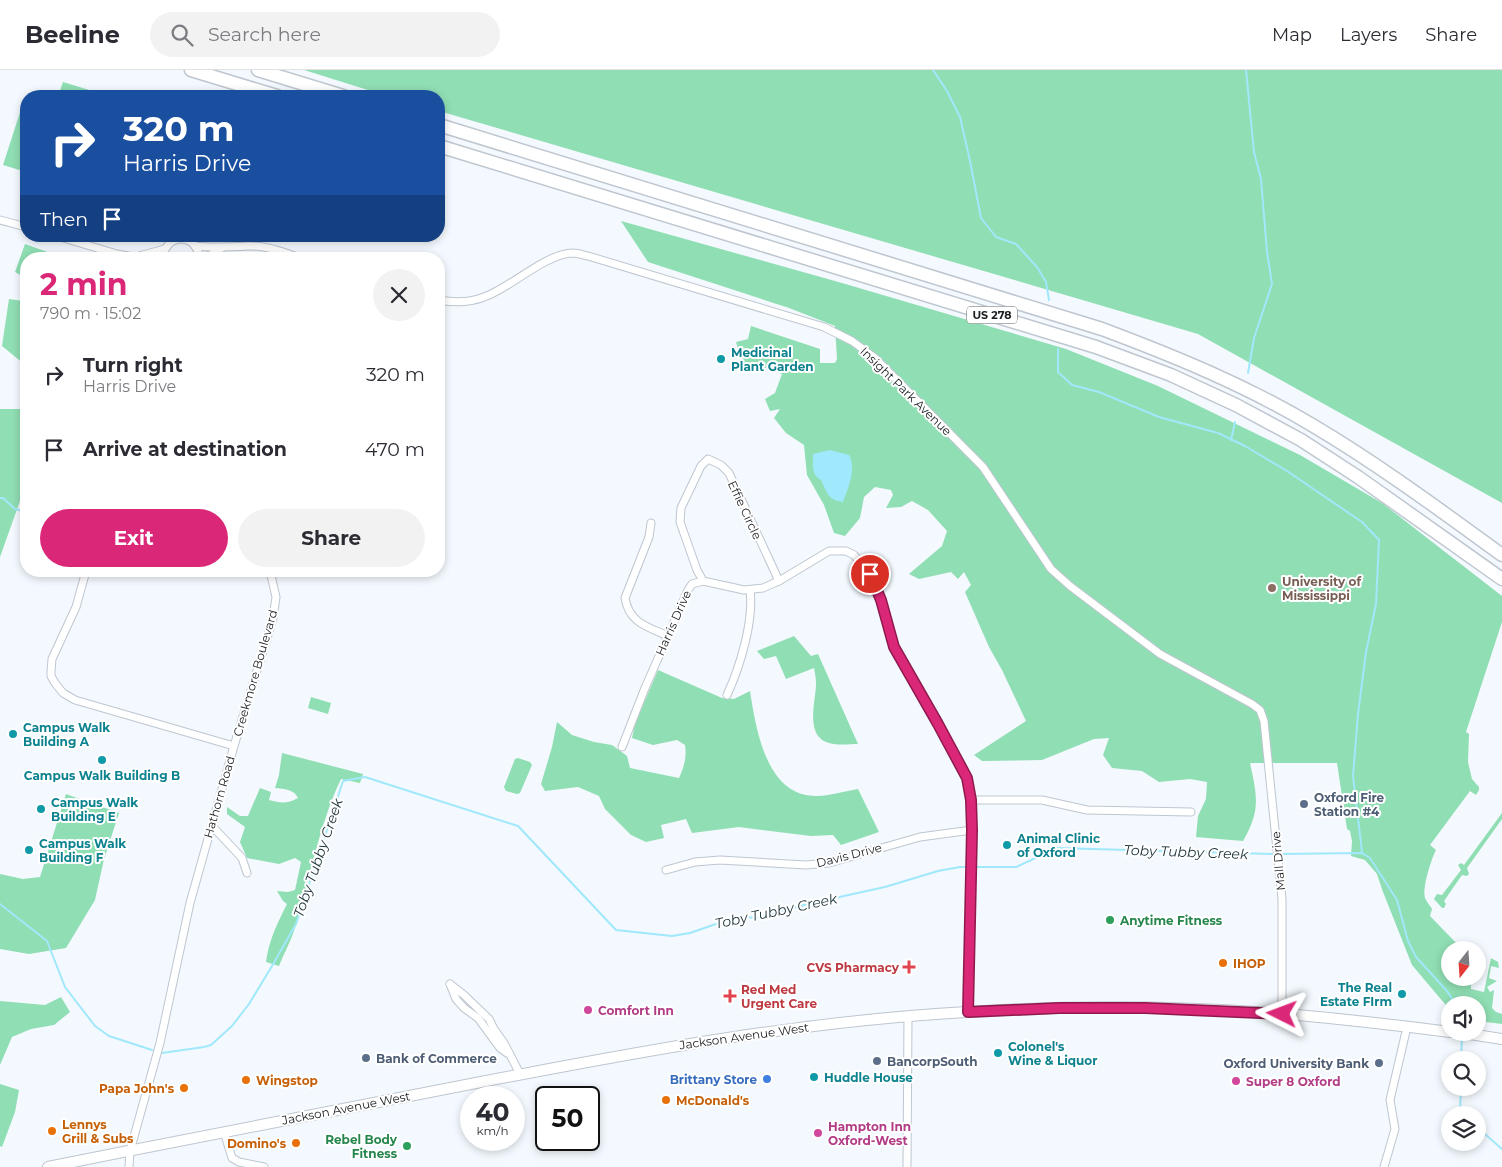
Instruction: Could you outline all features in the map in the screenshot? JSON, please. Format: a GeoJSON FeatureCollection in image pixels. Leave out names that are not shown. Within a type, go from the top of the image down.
{"type":"FeatureCollection","features":[{"type":"Feature","properties":{"kind":"highway"},"geometry":{"type":"LineString","coordinates":[[191,70],[257,90]]}},
{"type":"Feature","properties":{"kind":"highway"},"geometry":{"type":"LineString","coordinates":[[258,70],[323,90]]}},
{"type":"Feature","properties":{"kind":"highway","name":"US 278"},"geometry":{"type":"LineString","coordinates":[[445,128],[1093,326],[1177,357],[1242,387],[1311,424],[1369,461],[1502,555]]}},
{"type":"Feature","properties":{"kind":"highway","name":"US 278"},"geometry":{"type":"LineString","coordinates":[[445,148],[1096,348],[1171,375],[1236,405],[1301,440],[1358,477],[1502,579]]}},
{"type":"Feature","properties":{"kind":"main road","name":"Jackson Avenue West"},"geometry":{"type":"LineString","coordinates":[[48,1167],[615,1056],[739,1035],[908,1016],[1059,1008],[1145,1008],[1282,1014],[1441,1031]]}},
{"type":"Feature","properties":{"kind":"main road"},"geometry":{"type":"LineString","coordinates":[[1486,1037],[1502,1039]]}},
{"type":"Feature","properties":{"kind":"street"},"geometry":{"type":"LineString","coordinates":[[0,220],[20,225]]}},
{"type":"Feature","properties":{"kind":"street"},"geometry":{"type":"LineString","coordinates":[[76,242],[110,252]]}},
{"type":"Feature","properties":{"kind":"street"},"geometry":{"type":"LineString","coordinates":[[164,252],[171,242]]}},
{"type":"Feature","properties":{"kind":"street"},"geometry":{"type":"LineString","coordinates":[[192,242],[198,252]]}},
{"type":"Feature","properties":{"kind":"street"},"geometry":{"type":"LineString","coordinates":[[195,246],[223,248],[252,246],[279,252]]}},
{"type":"Feature","properties":{"kind":"street"},"geometry":{"type":"LineString","coordinates":[[216,252],[223,248]]}},
{"type":"Feature","properties":{"kind":"street"},"geometry":{"type":"LineString","coordinates":[[154,252],[165,249]]}},
{"type":"Feature","properties":{"kind":"street","name":"Insight Park Avenue"},"geometry":{"type":"LineString","coordinates":[[445,300],[463,302],[486,297],[531,270],[556,258],[575,253],[824,327],[852,341],[875,358],[983,467],[1051,569],[1070,586],[1160,654],[1260,710]]}},
{"type":"Feature","properties":{"kind":"street","name":"Effie Circle"},"geometry":{"type":"LineString","coordinates":[[703,581],[697,570],[680,522],[681,508],[701,466],[708,459],[721,465],[728,473],[779,581]]}},
{"type":"Feature","properties":{"kind":"street"},"geometry":{"type":"LineString","coordinates":[[651,523],[649,537],[626,598],[627,606],[639,622],[668,636]]}},
{"type":"Feature","properties":{"kind":"street","name":"Harris Drive"},"geometry":{"type":"LineString","coordinates":[[622,747],[690,586],[695,582],[703,581],[750,590],[763,588],[779,581],[829,551],[846,552],[861,562],[873,577],[894,647],[967,778],[971,800],[972,830],[968,1012]]}},
{"type":"Feature","properties":{"kind":"street","name":"Hathorn Road"},"geometry":{"type":"LineString","coordinates":[[84,577],[76,607],[52,659],[51,676],[62,693],[76,700],[234,746],[190,903],[160,1043],[130,1151],[129,1167]]}},
{"type":"Feature","properties":{"kind":"street","name":"Creekmore Boulevard"},"geometry":{"type":"LineString","coordinates":[[234,746],[273,618],[276,597],[271,577]]}},
{"type":"Feature","properties":{"kind":"street"},"geometry":{"type":"LineString","coordinates":[[727,695],[743,652],[752,601],[750,590]]}},
{"type":"Feature","properties":{"kind":"street","name":"Mall Drive"},"geometry":{"type":"LineString","coordinates":[[1260,710],[1264,721],[1278,848],[1282,915],[1282,1014]]}},
{"type":"Feature","properties":{"kind":"street"},"geometry":{"type":"LineString","coordinates":[[971,800],[1042,800],[1086,810],[1191,812]]}},
{"type":"Feature","properties":{"kind":"street"},"geometry":{"type":"LineString","coordinates":[[212,826],[242,858],[247,873]]}},
{"type":"Feature","properties":{"kind":"street","name":"Davis Drive"},"geometry":{"type":"LineString","coordinates":[[666,870],[695,862],[720,860],[806,865],[829,863],[920,837],[972,830]]}},
{"type":"Feature","properties":{"kind":"street"},"geometry":{"type":"LineString","coordinates":[[508,1054],[500,1048],[478,1018],[464,1008],[456,999],[450,984],[489,1019],[520,1074]]}},
{"type":"Feature","properties":{"kind":"street"},"geometry":{"type":"LineString","coordinates":[[907,1167],[908,1016]]}},
{"type":"Feature","properties":{"kind":"street"},"geometry":{"type":"LineString","coordinates":[[1384,1167],[1395,1128],[1390,1100],[1407,1027]]}},
{"type":"Feature","properties":{"kind":"street"},"geometry":{"type":"LineString","coordinates":[[224,1132],[232,1158],[239,1162],[264,1167]]}},
{"type":"Feature","properties":{"kind":"green space"},"geometry":{"type":"Polygon","coordinates":[[[304,70],[1502,70],[1502,503],[1198,334],[445,113],[445,90],[368,90],[304,70]]]}},
{"type":"Feature","properties":{"kind":"green space"},"geometry":{"type":"Polygon","coordinates":[[[63,82],[89,90],[60,90],[63,82]]]}},
{"type":"Feature","properties":{"kind":"green space"},"geometry":{"type":"Polygon","coordinates":[[[20,112],[20,170],[3,165],[20,112]]]}},
{"type":"Feature","properties":{"kind":"green space"},"geometry":{"type":"Polygon","coordinates":[[[621,221],[842,283],[1066,349],[1158,386],[1300,455],[1382,503],[1502,596],[1502,622],[1466,732],[1469,734],[1468,762],[1472,779],[1479,787],[1479,790],[1476,795],[1470,791],[1430,845],[1436,850],[1424,893],[1432,909],[1430,916],[1454,941],[1441,941],[1441,986],[1471,986],[1471,989],[1484,992],[1491,958],[1498,962],[1499,968],[1491,966],[1489,978],[1497,981],[1487,987],[1490,992],[1494,990],[1492,1008],[1502,1014],[1502,1024],[1486,1022],[1486,996],[1441,996],[1441,999],[1412,965],[1377,874],[1365,860],[1351,856],[1352,841],[1350,831],[1347,829],[1337,763],[1250,763],[1256,803],[1253,820],[1243,841],[1196,837],[1198,816],[1206,799],[1207,782],[1190,779],[1159,782],[1142,771],[1112,768],[1103,755],[1109,738],[1094,739],[1042,760],[982,761],[974,755],[1026,721],[989,647],[965,592],[971,585],[964,572],[958,579],[951,572],[919,579],[909,574],[942,546],[947,531],[928,510],[912,501],[901,507],[886,508],[893,495],[891,490],[875,487],[864,497],[860,518],[845,536],[834,533],[824,505],[807,475],[804,445],[786,433],[774,418],[780,409],[770,411],[765,399],[775,393],[782,374],[757,365],[756,370],[745,368],[736,342],[748,339],[751,326],[820,349],[820,363],[835,363],[837,359],[835,326],[789,308],[648,262],[621,221]]]}},
{"type":"Feature","properties":{"kind":"green space"},"geometry":{"type":"Polygon","coordinates":[[[25,244],[47,252],[22,252],[25,244]]]}},
{"type":"Feature","properties":{"kind":"green space"},"geometry":{"type":"Polygon","coordinates":[[[20,258],[20,275],[15,272],[20,258]]]}},
{"type":"Feature","properties":{"kind":"green space"},"geometry":{"type":"Polygon","coordinates":[[[9,299],[20,301],[20,361],[2,346],[9,299]]]}},
{"type":"Feature","properties":{"kind":"green space"},"geometry":{"type":"Polygon","coordinates":[[[0,409],[20,409],[20,501],[0,557],[0,409]]]}},
{"type":"Feature","properties":{"kind":"green space"},"geometry":{"type":"Polygon","coordinates":[[[794,636],[811,656],[818,654],[858,744],[830,743],[820,738],[816,731],[813,716],[816,684],[814,668],[786,679],[776,656],[764,659],[757,651],[794,636]]]}},
{"type":"Feature","properties":{"kind":"green space"},"geometry":{"type":"Polygon","coordinates":[[[658,670],[722,698],[734,699],[750,691],[760,741],[766,758],[785,785],[799,793],[816,796],[858,789],[879,832],[841,845],[833,835],[811,836],[739,827],[692,833],[686,819],[661,825],[664,838],[646,842],[631,835],[605,809],[599,796],[578,787],[545,791],[541,784],[557,722],[572,735],[612,745],[627,756],[630,768],[679,778],[685,762],[685,745],[677,740],[653,745],[632,738],[635,724],[658,670]]]}},
{"type":"Feature","properties":{"kind":"green space"},"geometry":{"type":"Polygon","coordinates":[[[311,697],[331,703],[328,714],[308,708],[311,697]]]}},
{"type":"Feature","properties":{"kind":"green space"},"geometry":{"type":"Polygon","coordinates":[[[282,753],[363,774],[360,783],[341,779],[333,797],[320,835],[294,931],[279,966],[266,962],[271,939],[287,904],[277,891],[288,892],[295,890],[301,862],[295,858],[279,864],[247,858],[240,842],[245,827],[227,814],[227,807],[240,816],[248,816],[260,788],[271,792],[269,800],[284,802],[298,798],[291,791],[275,788],[282,753]]]}},
{"type":"Feature","properties":{"kind":"green space"},"geometry":{"type":"Polygon","coordinates":[[[518,758],[530,762],[532,765],[520,793],[517,794],[506,791],[504,787],[515,759],[518,758]]]}},
{"type":"Feature","properties":{"kind":"green space"},"geometry":{"type":"Polygon","coordinates":[[[66,794],[119,813],[104,859],[95,900],[66,948],[29,954],[0,949],[0,874],[23,879],[40,877],[66,794]]]}},
{"type":"Feature","properties":{"kind":"green space"},"geometry":{"type":"Polygon","coordinates":[[[1502,813],[1502,819],[1467,868],[1469,874],[1467,876],[1462,875],[1444,901],[1446,904],[1442,908],[1434,899],[1437,894],[1442,895],[1461,870],[1458,865],[1461,863],[1464,865],[1502,813]]]}},
{"type":"Feature","properties":{"kind":"green space"},"geometry":{"type":"Polygon","coordinates":[[[61,997],[70,1012],[54,1025],[31,1029],[12,1037],[0,1065],[0,1001],[45,1005],[61,997]]]}},
{"type":"Feature","properties":{"kind":"green space"},"geometry":{"type":"Polygon","coordinates":[[[0,1084],[19,1090],[15,1112],[2,1147],[0,1146],[0,1084]]]}},
{"type":"Feature","properties":{"kind":"water"},"geometry":{"type":"Polygon","coordinates":[[[830,450],[849,455],[851,460],[851,478],[843,502],[834,499],[826,492],[821,480],[814,472],[813,454],[830,450]]]}},
{"type":"Feature","properties":{"kind":"waterway"},"geometry":{"type":"LineString","coordinates":[[933,70],[947,91],[960,117],[981,218],[996,237],[1016,244],[1037,267],[1046,282],[1049,300]]}},
{"type":"Feature","properties":{"kind":"waterway"},"geometry":{"type":"LineString","coordinates":[[1246,70],[1254,152],[1261,179],[1267,252],[1272,284],[1254,338],[1248,373]]}},
{"type":"Feature","properties":{"kind":"waterway"},"geometry":{"type":"LineString","coordinates":[[1058,349],[1058,372],[1072,385],[1099,392],[1159,417],[1218,433],[1245,446],[1287,471],[1362,522],[1379,540],[1376,604],[1366,652],[1353,776],[1362,852]]}},
{"type":"Feature","properties":{"kind":"waterway"},"geometry":{"type":"LineString","coordinates":[[1231,440],[1235,422]]}},
{"type":"Feature","properties":{"kind":"waterway"},"geometry":{"type":"LineString","coordinates":[[0,498],[3,498],[15,509],[20,510]]}},
{"type":"Feature","properties":{"kind":"waterway","name":"Toby Tubby Creek"},"geometry":{"type":"LineString","coordinates":[[162,1053],[211,1045],[232,1026],[249,1004],[296,924],[343,781],[365,777],[518,826],[616,930],[672,936],[690,933],[739,916],[755,918],[885,887],[938,871],[969,867]]}},
{"type":"Feature","properties":{"kind":"waterway","name":"Toby Tubby Creek"},"geometry":{"type":"LineString","coordinates":[[974,867],[1016,867],[1057,848],[1274,854]]}},
{"type":"Feature","properties":{"kind":"waterway","name":"Toby Tubby Creek"},"geometry":{"type":"LineString","coordinates":[[1279,854],[1362,853],[1370,858],[1397,900],[1408,941],[1416,957],[1450,996]]}},
{"type":"Feature","properties":{"kind":"waterway","name":"Toby Tubby Creek"},"geometry":{"type":"LineString","coordinates":[[0,904],[47,941],[65,987],[95,1026],[109,1036],[152,1050]]}},
{"type":"Feature","properties":{"kind":"waterway","name":"Toby Tubby Creek"},"geometry":{"type":"LineString","coordinates":[[1461,1051],[1462,1041]]}},
{"type":"Feature","properties":{"kind":"waterway","name":"Toby Tubby Creek"},"geometry":{"type":"LineString","coordinates":[[1460,1106],[1461,1096]]}},
{"type":"Feature","properties":{"kind":"waterway","name":"Toby Tubby Creek"},"geometry":{"type":"LineString","coordinates":[[1486,1135],[1502,1149]]}},
{"type":"Feature","properties":{"kind":"place","name":"Medicinal Plant Garden"},"geometry":{"type":"Point","coordinates":[721,359]}},
{"type":"Feature","properties":{"kind":"place","name":"University of Mississippi"},"geometry":{"type":"Point","coordinates":[1272,588]}},
{"type":"Feature","properties":{"kind":"place","name":"Campus Walk Building A"},"geometry":{"type":"Point","coordinates":[13,734]}},
{"type":"Feature","properties":{"kind":"place","name":"Campus Walk Building B"},"geometry":{"type":"Point","coordinates":[102,760]}},
{"type":"Feature","properties":{"kind":"place","name":"Oxford Fire Station #4"},"geometry":{"type":"Point","coordinates":[1304,804]}},
{"type":"Feature","properties":{"kind":"place","name":"Campus Walk Building E"},"geometry":{"type":"Point","coordinates":[41,809]}},
{"type":"Feature","properties":{"kind":"place","name":"Animal Clinic of Oxford"},"geometry":{"type":"Point","coordinates":[1007,845]}},
{"type":"Feature","properties":{"kind":"place","name":"Campus Walk Building F"},"geometry":{"type":"Point","coordinates":[29,850]}},
{"type":"Feature","properties":{"kind":"place","name":"Anytime Fitness"},"geometry":{"type":"Point","coordinates":[1110,920]}},
{"type":"Feature","properties":{"kind":"place","name":"IHOP"},"geometry":{"type":"Point","coordinates":[1223,963]}},
{"type":"Feature","properties":{"kind":"place","name":"CVS Pharmacy"},"geometry":{"type":"Point","coordinates":[909,967]}},
{"type":"Feature","properties":{"kind":"place","name":"The Real Estate FIrm"},"geometry":{"type":"Point","coordinates":[1402,994]}},
{"type":"Feature","properties":{"kind":"place","name":"Red Med Urgent Care"},"geometry":{"type":"Point","coordinates":[730,996]}},
{"type":"Feature","properties":{"kind":"place","name":"Comfort Inn"},"geometry":{"type":"Point","coordinates":[588,1010]}},
{"type":"Feature","properties":{"kind":"place","name":"Colonel's Wine & Liquor"},"geometry":{"type":"Point","coordinates":[998,1053]}},
{"type":"Feature","properties":{"kind":"place","name":"Bank of Commerce"},"geometry":{"type":"Point","coordinates":[366,1058]}},
{"type":"Feature","properties":{"kind":"place","name":"BancorpSouth"},"geometry":{"type":"Point","coordinates":[877,1061]}},
{"type":"Feature","properties":{"kind":"place","name":"Oxford University Bank"},"geometry":{"type":"Point","coordinates":[1379,1063]}},
{"type":"Feature","properties":{"kind":"place","name":"Huddle House"},"geometry":{"type":"Point","coordinates":[814,1077]}},
{"type":"Feature","properties":{"kind":"place","name":"Brittany Store"},"geometry":{"type":"Point","coordinates":[767,1079]}},
{"type":"Feature","properties":{"kind":"place","name":"Wingstop"},"geometry":{"type":"Point","coordinates":[246,1080]}},
{"type":"Feature","properties":{"kind":"place","name":"Super 8 Oxford"},"geometry":{"type":"Point","coordinates":[1236,1081]}},
{"type":"Feature","properties":{"kind":"place","name":"Papa John's"},"geometry":{"type":"Point","coordinates":[184,1088]}},
{"type":"Feature","properties":{"kind":"place","name":"McDonald's"},"geometry":{"type":"Point","coordinates":[666,1100]}},
{"type":"Feature","properties":{"kind":"place","name":"Lennys Grill & Subs"},"geometry":{"type":"Point","coordinates":[52,1131]}},
{"type":"Feature","properties":{"kind":"place","name":"Hampton Inn Oxford-West"},"geometry":{"type":"Point","coordinates":[818,1133]}},
{"type":"Feature","properties":{"kind":"place","name":"Domino's"},"geometry":{"type":"Point","coordinates":[296,1143]}},
{"type":"Feature","properties":{"kind":"place","name":"Rebel Body Fitness"},"geometry":{"type":"Point","coordinates":[407,1146]}},
{"type":"Feature","properties":{"kind":"route"},"geometry":{"type":"LineString","coordinates":[[870,574],[873,577],[881,600],[894,647],[967,778],[971,800],[972,830],[971,944],[968,1012],[1059,1008],[1145,1008],[1282,1014]]}}]}
